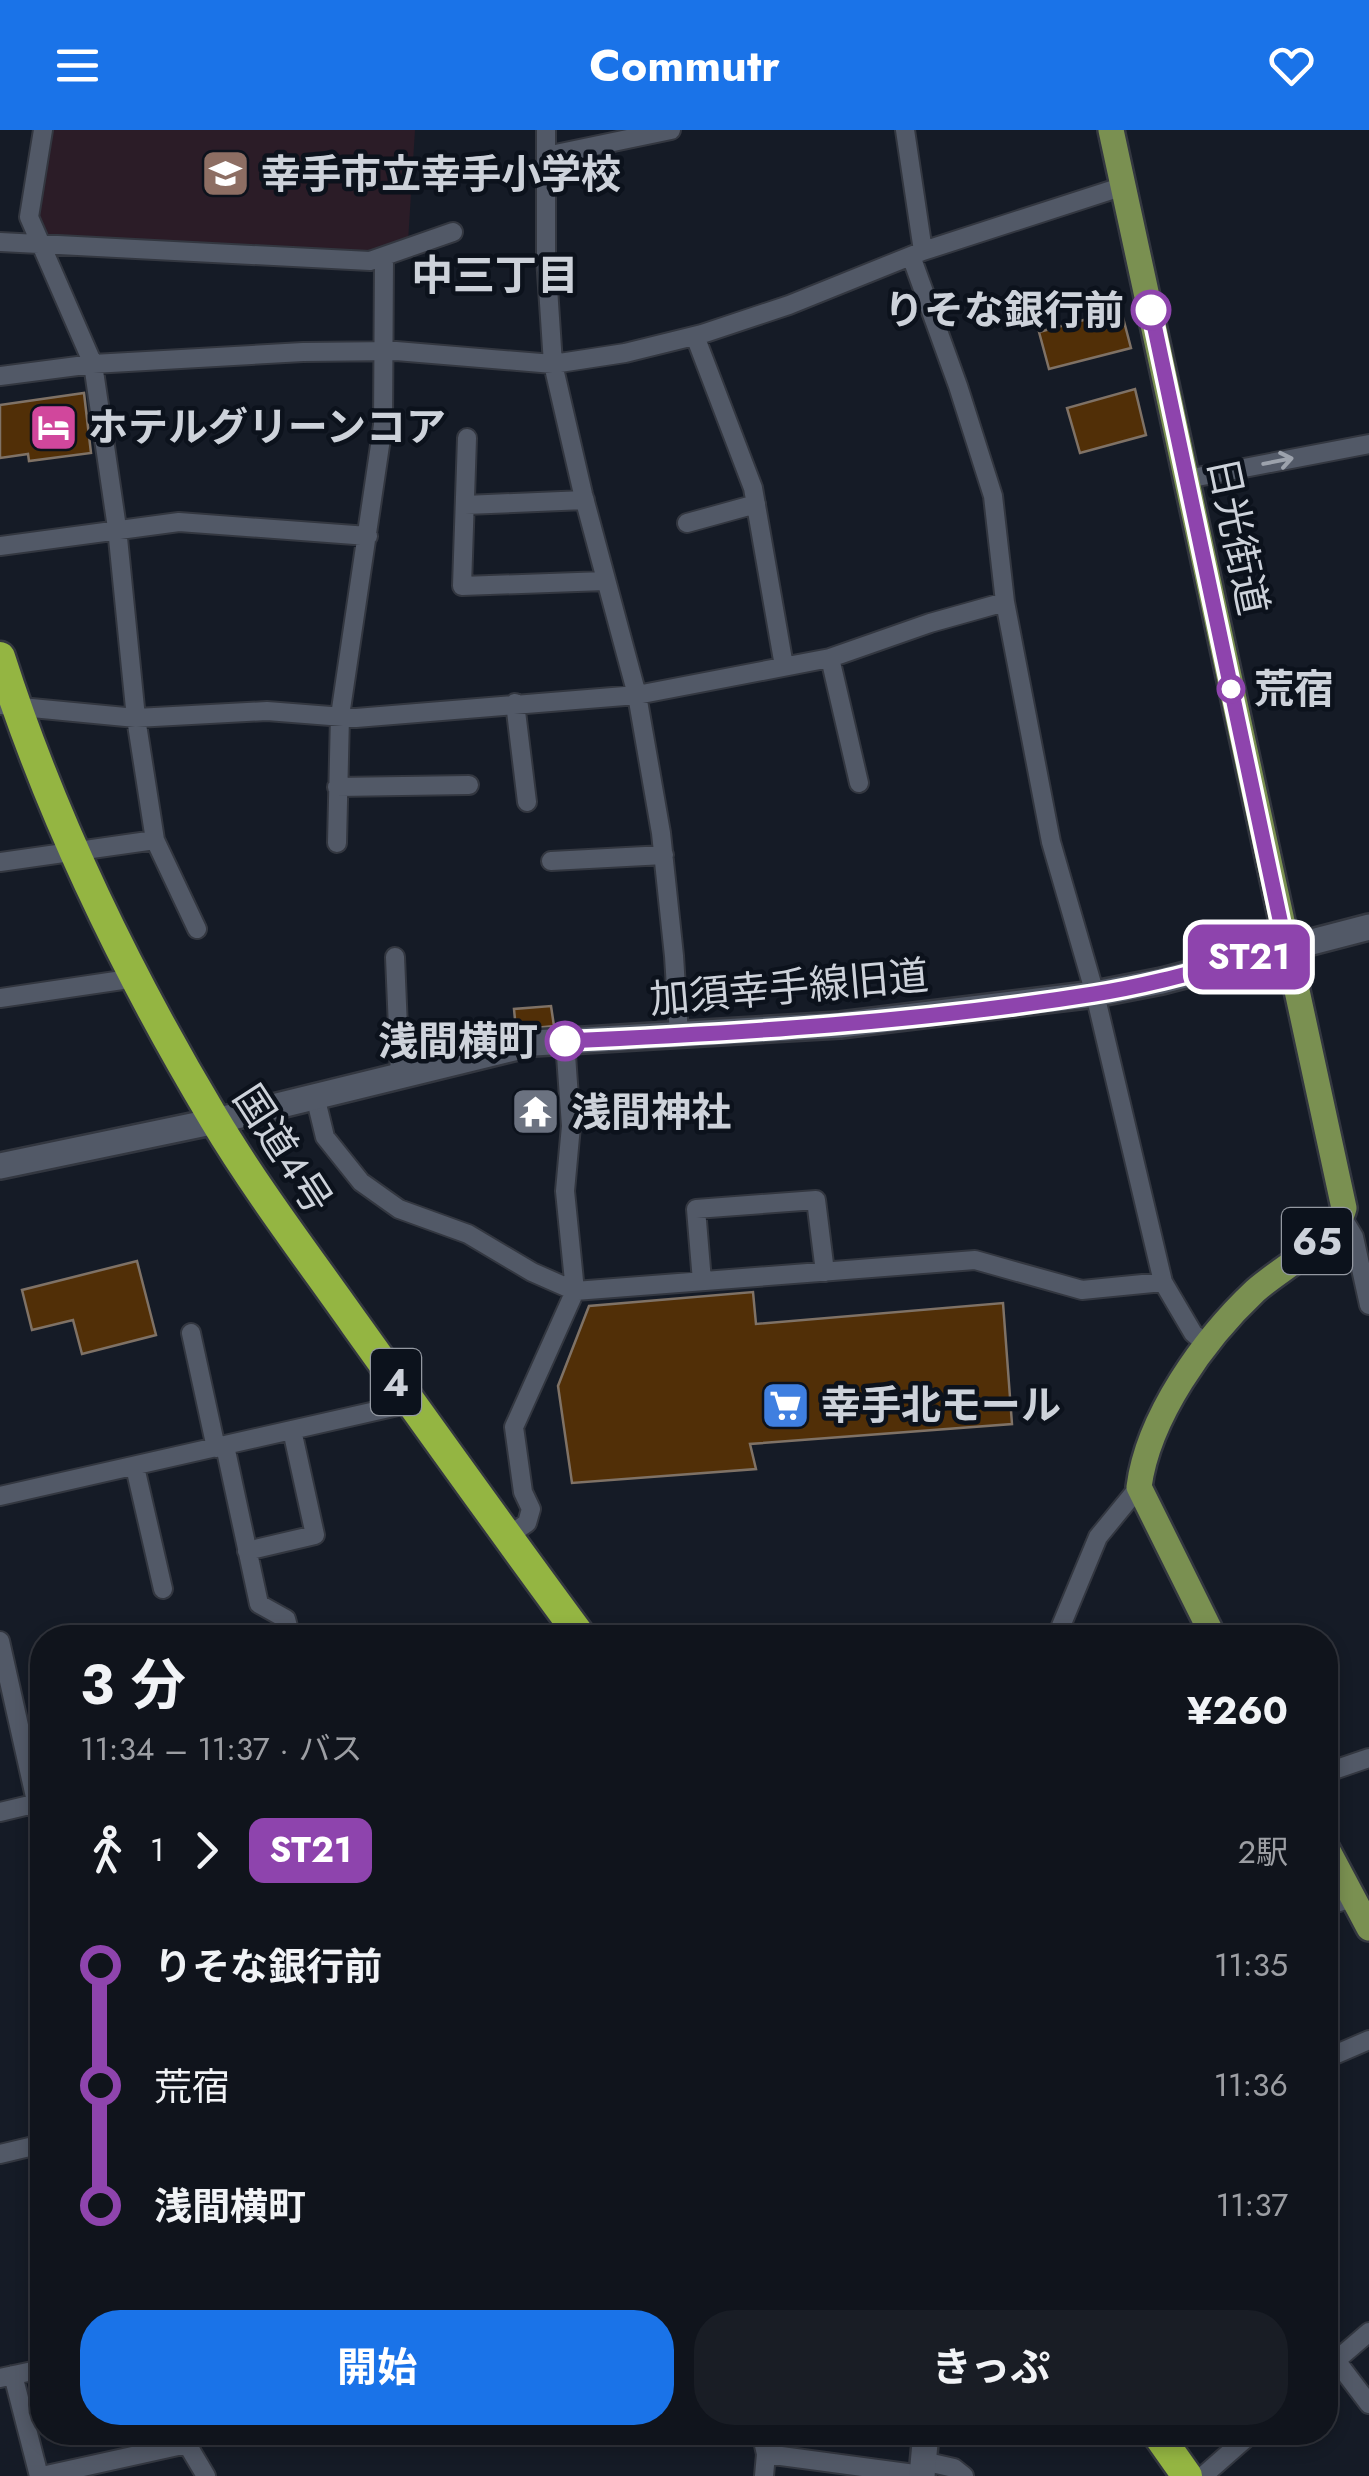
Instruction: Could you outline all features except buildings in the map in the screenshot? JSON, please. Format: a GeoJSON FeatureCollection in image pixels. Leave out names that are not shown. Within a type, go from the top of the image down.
{"type":"FeatureCollection","features":[{"type":"Feature","properties":{"kind":"highway","name":"国道4号"},"geometry":{"type":"LineString","coordinates":[[0,657],[8,705],[75,850],[136,978],[216,1121],[280,1218],[572,1625]]}},
{"type":"Feature","properties":{"kind":"highway"},"geometry":{"type":"LineString","coordinates":[[1165,2445],[1187,2476]]}},
{"type":"Feature","properties":{"kind":"main road","name":"日光街道"},"geometry":{"type":"LineString","coordinates":[[1111,130],[1286,948],[1320,1089],[1344,1208],[1342,1217]]}},
{"type":"Feature","properties":{"kind":"main road","name":"65"},"geometry":{"type":"LineString","coordinates":[[1138,1488],[1150,1440],[1172,1397],[1208,1346],[1256,1290],[1338,1225],[1342,1217]]}},
{"type":"Feature","properties":{"kind":"main road"},"geometry":{"type":"LineString","coordinates":[[1138,1488],[1207,1625]]}},
{"type":"Feature","properties":{"kind":"main road"},"geometry":{"type":"LineString","coordinates":[[1338,1870],[1369,1928]]}},
{"type":"Feature","properties":{"kind":"street"},"geometry":{"type":"LineString","coordinates":[[42,130],[29,217],[93,364],[116,528],[136,718],[156,840],[197,929]]}},
{"type":"Feature","properties":{"kind":"street"},"geometry":{"type":"LineString","coordinates":[[546,130],[546,257],[553,364],[584,500],[637,695],[664,855],[679,1035]]}},
{"type":"Feature","properties":{"kind":"street"},"geometry":{"type":"LineString","coordinates":[[546,156],[671,130]]}},
{"type":"Feature","properties":{"kind":"street"},"geometry":{"type":"LineString","coordinates":[[905,130],[917,254],[993,496],[1006,602],[1051,842],[1094,994],[1163,1282],[1193,1333],[1208,1346]]}},
{"type":"Feature","properties":{"kind":"street"},"geometry":{"type":"LineString","coordinates":[[0,376],[93,364],[303,352],[383,351],[553,364],[625,353],[695,336],[788,305],[917,254],[1124,186]]}},
{"type":"Feature","properties":{"kind":"street"},"geometry":{"type":"LineString","coordinates":[[0,242],[370,261],[453,232]]}},
{"type":"Feature","properties":{"kind":"street"},"geometry":{"type":"LineString","coordinates":[[337,844],[340,716],[383,425],[384,257]]}},
{"type":"Feature","properties":{"kind":"street"},"geometry":{"type":"LineString","coordinates":[[695,336],[753,488],[784,666]]}},
{"type":"Feature","properties":{"kind":"street"},"geometry":{"type":"LineString","coordinates":[[466,438],[462,586],[605,582]]}},
{"type":"Feature","properties":{"kind":"street"},"geometry":{"type":"LineString","coordinates":[[1188,479],[1369,444]]}},
{"type":"Feature","properties":{"kind":"street"},"geometry":{"type":"LineString","coordinates":[[465,505],[584,500]]}},
{"type":"Feature","properties":{"kind":"street"},"geometry":{"type":"LineString","coordinates":[[687,523],[756,504]]}},
{"type":"Feature","properties":{"kind":"street"},"geometry":{"type":"LineString","coordinates":[[0,546],[179,522],[368,536]]}},
{"type":"Feature","properties":{"kind":"street"},"geometry":{"type":"LineString","coordinates":[[8,705],[136,718],[267,712],[340,716],[637,695],[830,658],[930,623],[1006,602]]}},
{"type":"Feature","properties":{"kind":"street"},"geometry":{"type":"LineString","coordinates":[[830,658],[859,783]]}},
{"type":"Feature","properties":{"kind":"street"},"geometry":{"type":"LineString","coordinates":[[516,703],[527,802]]}},
{"type":"Feature","properties":{"kind":"street"},"geometry":{"type":"LineString","coordinates":[[337,788],[469,785]]}},
{"type":"Feature","properties":{"kind":"street"},"geometry":{"type":"LineString","coordinates":[[0,862],[156,840]]}},
{"type":"Feature","properties":{"kind":"street"},"geometry":{"type":"LineString","coordinates":[[551,862],[664,855]]}},
{"type":"Feature","properties":{"kind":"street","name":"加須幸手線旧道"},"geometry":{"type":"LineString","coordinates":[[0,1166],[216,1121],[520,1046],[840,1025],[1094,994],[1162,981],[1369,927]]}},
{"type":"Feature","properties":{"kind":"street"},"geometry":{"type":"LineString","coordinates":[[395,957],[400,1076]]}},
{"type":"Feature","properties":{"kind":"street"},"geometry":{"type":"LineString","coordinates":[[0,998],[136,978]]}},
{"type":"Feature","properties":{"kind":"street"},"geometry":{"type":"LineString","coordinates":[[507,1536],[527,1523],[532,1509],[523,1492],[514,1427],[575,1291],[565,1191],[571,1126],[565,1041]]}},
{"type":"Feature","properties":{"kind":"street"},"geometry":{"type":"LineString","coordinates":[[315,1096],[325,1137],[361,1182],[399,1208],[468,1234],[532,1272],[575,1291],[975,1260],[1082,1290],[1163,1282]]}},
{"type":"Feature","properties":{"kind":"street"},"geometry":{"type":"LineString","coordinates":[[702,1281],[696,1209],[816,1200],[826,1272]]}},
{"type":"Feature","properties":{"kind":"street"},"geometry":{"type":"LineString","coordinates":[[1342,1217],[1354,1238],[1369,1305]]}},
{"type":"Feature","properties":{"kind":"street"},"geometry":{"type":"LineString","coordinates":[[190,1333],[259,1604],[286,1619],[288,1625]]}},
{"type":"Feature","properties":{"kind":"street"},"geometry":{"type":"LineString","coordinates":[[0,1496],[411,1403]]}},
{"type":"Feature","properties":{"kind":"street"},"geometry":{"type":"LineString","coordinates":[[248,1551],[315,1535],[292,1430]]}},
{"type":"Feature","properties":{"kind":"street"},"geometry":{"type":"LineString","coordinates":[[135,1467],[163,1590]]}},
{"type":"Feature","properties":{"kind":"street"},"geometry":{"type":"LineString","coordinates":[[1061,1625],[1098,1537],[1138,1488]]}},
{"type":"Feature","properties":{"kind":"street"},"geometry":{"type":"LineString","coordinates":[[0,1640],[30,1762]]}},
{"type":"Feature","properties":{"kind":"street"},"geometry":{"type":"LineString","coordinates":[[1338,1769],[1369,1758]]}},
{"type":"Feature","properties":{"kind":"street"},"geometry":{"type":"LineString","coordinates":[[0,1812],[30,1804]]}},
{"type":"Feature","properties":{"kind":"street"},"geometry":{"type":"LineString","coordinates":[[1338,1902],[1353,1898]]}},
{"type":"Feature","properties":{"kind":"street"},"geometry":{"type":"LineString","coordinates":[[1338,2053],[1369,2040]]}},
{"type":"Feature","properties":{"kind":"street"},"geometry":{"type":"LineString","coordinates":[[0,2154],[30,2147]]}},
{"type":"Feature","properties":{"kind":"street"},"geometry":{"type":"LineString","coordinates":[[1338,2353],[1369,2332]]}},
{"type":"Feature","properties":{"kind":"street"},"geometry":{"type":"LineString","coordinates":[[1338,2369],[1369,2404]]}},
{"type":"Feature","properties":{"kind":"street"},"geometry":{"type":"LineString","coordinates":[[7,2377],[40,2476],[159,2445]]}},
{"type":"Feature","properties":{"kind":"street"},"geometry":{"type":"LineString","coordinates":[[190,2445],[206,2476]]}},
{"type":"Feature","properties":{"kind":"street"},"geometry":{"type":"LineString","coordinates":[[764,2445],[764,2476]]}},
{"type":"Feature","properties":{"kind":"street"},"geometry":{"type":"LineString","coordinates":[[922,2471],[925,2445]]}},
{"type":"Feature","properties":{"kind":"street"},"geometry":{"type":"LineString","coordinates":[[1203,2476],[1238,2445]]}},
{"type":"Feature","properties":{"kind":"street"},"geometry":{"type":"LineString","coordinates":[[766,2454],[922,2471],[954,2468],[964,2476]]}},
{"type":"Feature","properties":{"kind":"shaded area","name":"幸手市立幸手小学校"},"geometry":{"type":"Polygon","coordinates":[[[45,130],[415,130],[408,242],[366,255],[41,236],[33,219],[45,130]]]}},
{"type":"Feature","properties":{"kind":"bus line","name":"ST21"},"geometry":{"type":"LineString","coordinates":[[565,1041],[840,1025],[1094,994],[1162,981],[1286,948],[1151,310]]}},
{"type":"Feature","properties":{"kind":"place","name":"幸手市立幸手小学校"},"geometry":{"type":"Point","coordinates":[226,174]}},
{"type":"Feature","properties":{"kind":"place","name":"りそな銀行前"},"geometry":{"type":"Point","coordinates":[1151,310]}},
{"type":"Feature","properties":{"kind":"place","name":"ホテルグリーンコア"},"geometry":{"type":"Point","coordinates":[53,427]}},
{"type":"Feature","properties":{"kind":"place","name":"荒宿"},"geometry":{"type":"Point","coordinates":[1231,689]}},
{"type":"Feature","properties":{"kind":"place","name":"浅間横町"},"geometry":{"type":"Point","coordinates":[565,1041]}},
{"type":"Feature","properties":{"kind":"place","name":"浅間神社"},"geometry":{"type":"Point","coordinates":[536,1112]}},
{"type":"Feature","properties":{"kind":"place","name":"幸手北モール"},"geometry":{"type":"Point","coordinates":[786,1405]}},
{"type":"Feature","properties":{"kind":"district","name":"中三丁目"},"geometry":{"type":"Point","coordinates":[495,275]}}]}
